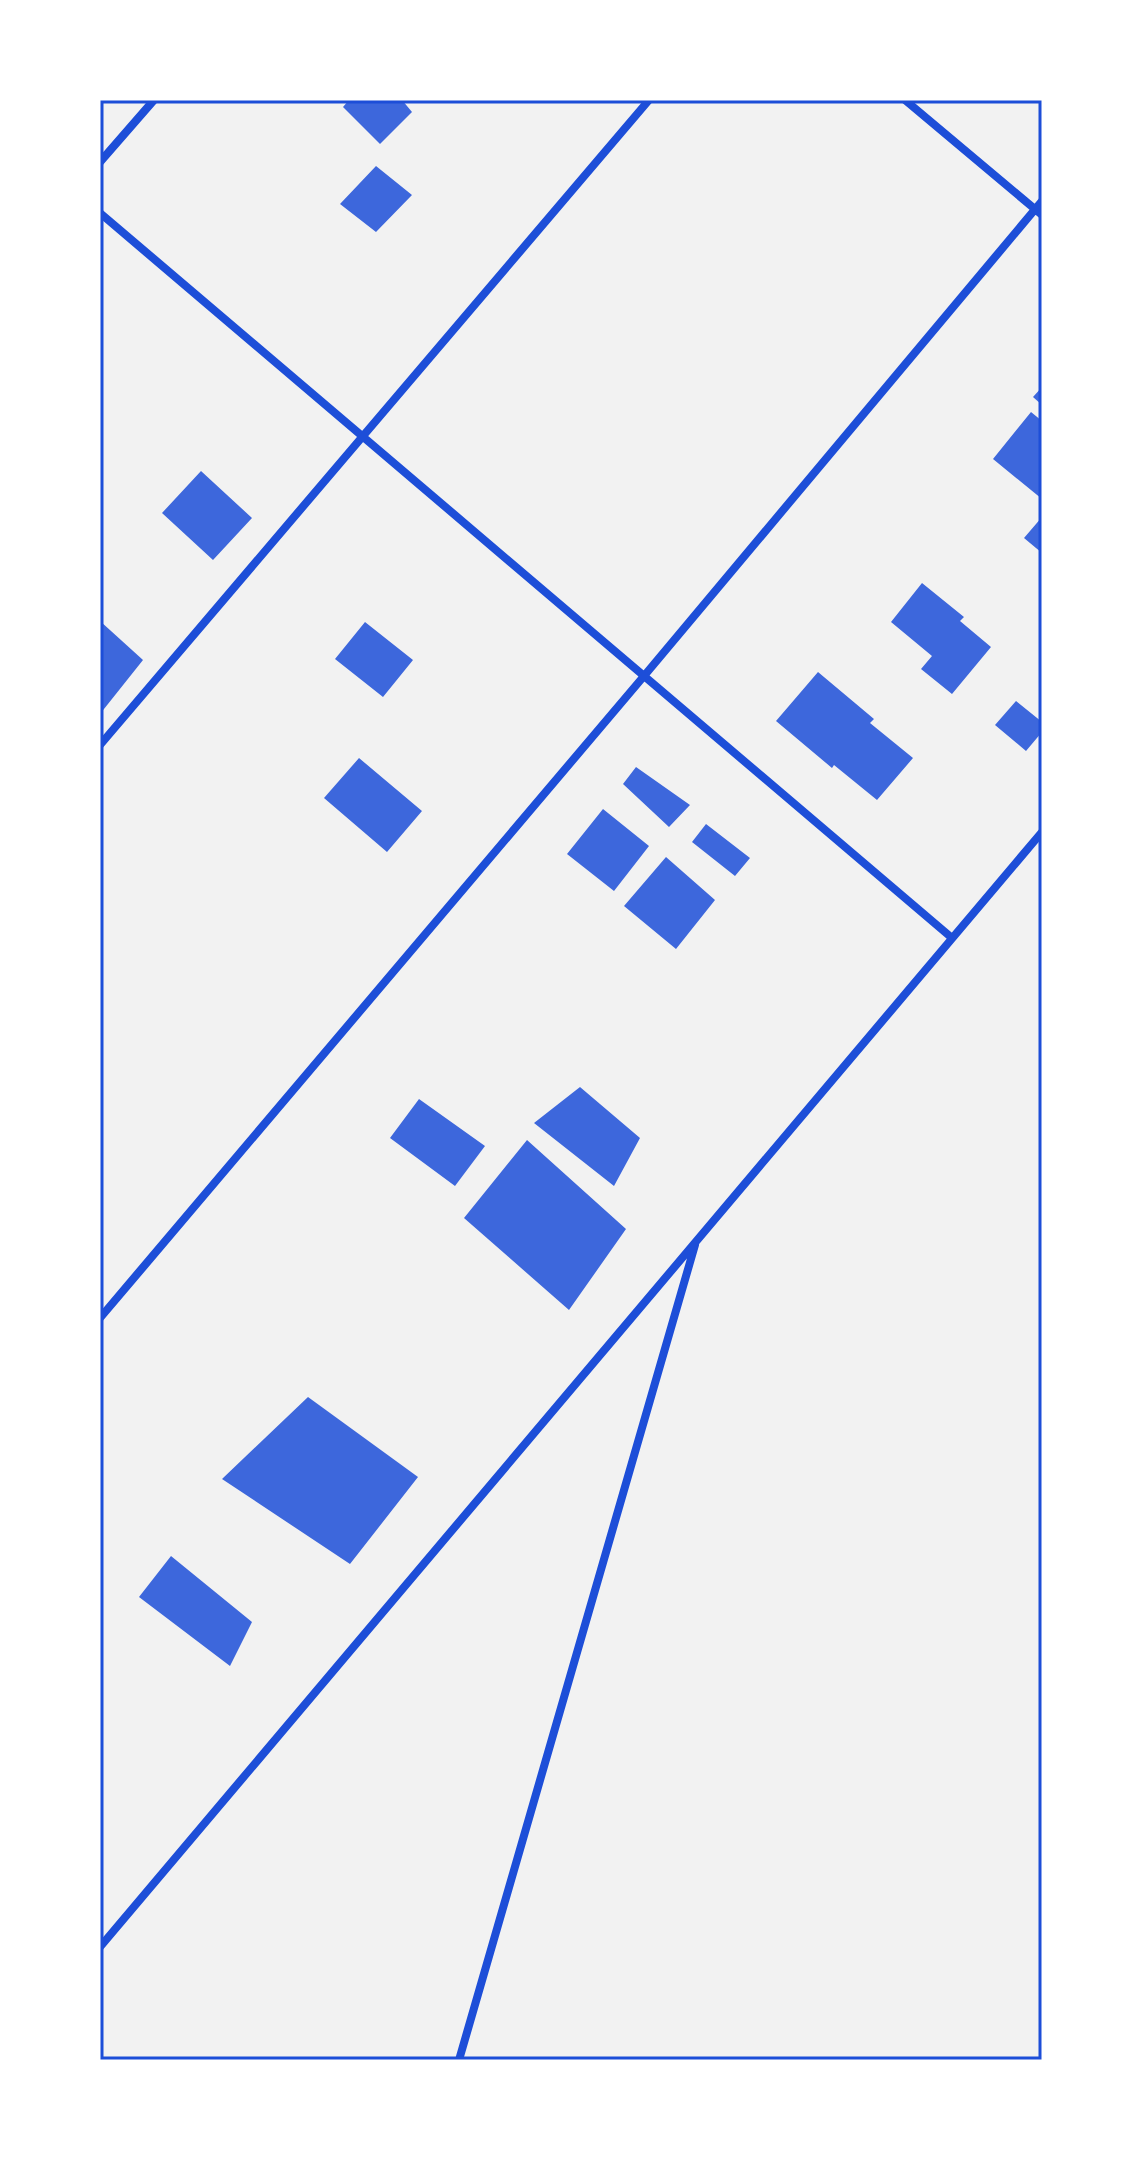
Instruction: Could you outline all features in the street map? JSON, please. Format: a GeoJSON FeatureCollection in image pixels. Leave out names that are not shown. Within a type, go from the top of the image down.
{"type":"FeatureCollection","features":[{"type":"Feature","properties":{"kind":"street"},"geometry":{"type":"LineString","coordinates":[[100,162],[154,100]]}},
{"type":"Feature","properties":{"kind":"street"},"geometry":{"type":"LineString","coordinates":[[100,745],[649,100]]}},
{"type":"Feature","properties":{"kind":"street"},"geometry":{"type":"LineString","coordinates":[[905,100],[1039,212]]}},
{"type":"Feature","properties":{"kind":"street"},"geometry":{"type":"LineString","coordinates":[[100,1318],[1039,212],[1042,201]]}},
{"type":"Feature","properties":{"kind":"street"},"geometry":{"type":"LineString","coordinates":[[100,213],[952,938]]}},
{"type":"Feature","properties":{"kind":"street"},"geometry":{"type":"LineString","coordinates":[[100,1947],[1042,832]]}},
{"type":"Feature","properties":{"kind":"street"},"geometry":{"type":"LineString","coordinates":[[459,2060],[697,1240]]}},
{"type":"Feature","properties":{"kind":"building"},"geometry":{"type":"Polygon","coordinates":[[[349,100],[402,100],[412,112],[380,144],[343,107],[349,100]]]}},
{"type":"Feature","properties":{"kind":"building"},"geometry":{"type":"Polygon","coordinates":[[[376,166],[412,195],[376,232],[340,204],[376,166]]]}},
{"type":"Feature","properties":{"kind":"building"},"geometry":{"type":"Polygon","coordinates":[[[1042,387],[1042,405],[1033,397],[1042,387]]]}},
{"type":"Feature","properties":{"kind":"building"},"geometry":{"type":"Polygon","coordinates":[[[1031,412],[1042,421],[1042,499],[993,459],[1031,412]]]}},
{"type":"Feature","properties":{"kind":"building"},"geometry":{"type":"Polygon","coordinates":[[[201,471],[252,518],[213,560],[162,513],[201,471]]]}},
{"type":"Feature","properties":{"kind":"building"},"geometry":{"type":"Polygon","coordinates":[[[1042,517],[1042,553],[1024,538],[1042,517]]]}},
{"type":"Feature","properties":{"kind":"building"},"geometry":{"type":"Polygon","coordinates":[[[922,583],[964,617],[960,621],[991,647],[952,694],[921,669],[932,656],[891,622],[922,583]]]}},
{"type":"Feature","properties":{"kind":"building"},"geometry":{"type":"Polygon","coordinates":[[[100,621],[143,660],[100,714],[100,621]]]}},
{"type":"Feature","properties":{"kind":"building"},"geometry":{"type":"Polygon","coordinates":[[[365,622],[413,660],[383,697],[335,659],[365,622]]]}},
{"type":"Feature","properties":{"kind":"building"},"geometry":{"type":"Polygon","coordinates":[[[818,672],[874,719],[870,723],[913,758],[877,800],[834,765],[832,768],[776,721],[818,672]]]}},
{"type":"Feature","properties":{"kind":"building"},"geometry":{"type":"Polygon","coordinates":[[[1016,701],[1042,722],[1042,732],[1026,751],[995,725],[1016,701]]]}},
{"type":"Feature","properties":{"kind":"building"},"geometry":{"type":"Polygon","coordinates":[[[359,758],[422,811],[387,852],[324,798],[359,758]]]}},
{"type":"Feature","properties":{"kind":"building"},"geometry":{"type":"Polygon","coordinates":[[[636,767],[690,805],[669,827],[623,784],[636,767]]]}},
{"type":"Feature","properties":{"kind":"building"},"geometry":{"type":"Polygon","coordinates":[[[603,809],[649,846],[614,891],[567,854],[603,809]]]}},
{"type":"Feature","properties":{"kind":"building"},"geometry":{"type":"Polygon","coordinates":[[[706,824],[750,858],[735,876],[692,842],[706,824]]]}},
{"type":"Feature","properties":{"kind":"building"},"geometry":{"type":"Polygon","coordinates":[[[666,857],[715,900],[676,949],[624,906],[666,857]]]}},
{"type":"Feature","properties":{"kind":"building"},"geometry":{"type":"Polygon","coordinates":[[[580,1087],[640,1138],[614,1186],[534,1123],[580,1087]]]}},
{"type":"Feature","properties":{"kind":"building"},"geometry":{"type":"Polygon","coordinates":[[[419,1099],[485,1146],[455,1186],[390,1138],[419,1099]]]}},
{"type":"Feature","properties":{"kind":"building"},"geometry":{"type":"Polygon","coordinates":[[[527,1140],[626,1229],[569,1310],[464,1218],[527,1140]]]}},
{"type":"Feature","properties":{"kind":"building"},"geometry":{"type":"Polygon","coordinates":[[[308,1397],[418,1477],[350,1564],[222,1479],[308,1397]]]}},
{"type":"Feature","properties":{"kind":"building"},"geometry":{"type":"Polygon","coordinates":[[[171,1556],[252,1622],[230,1666],[139,1597],[171,1556]]]}}]}
